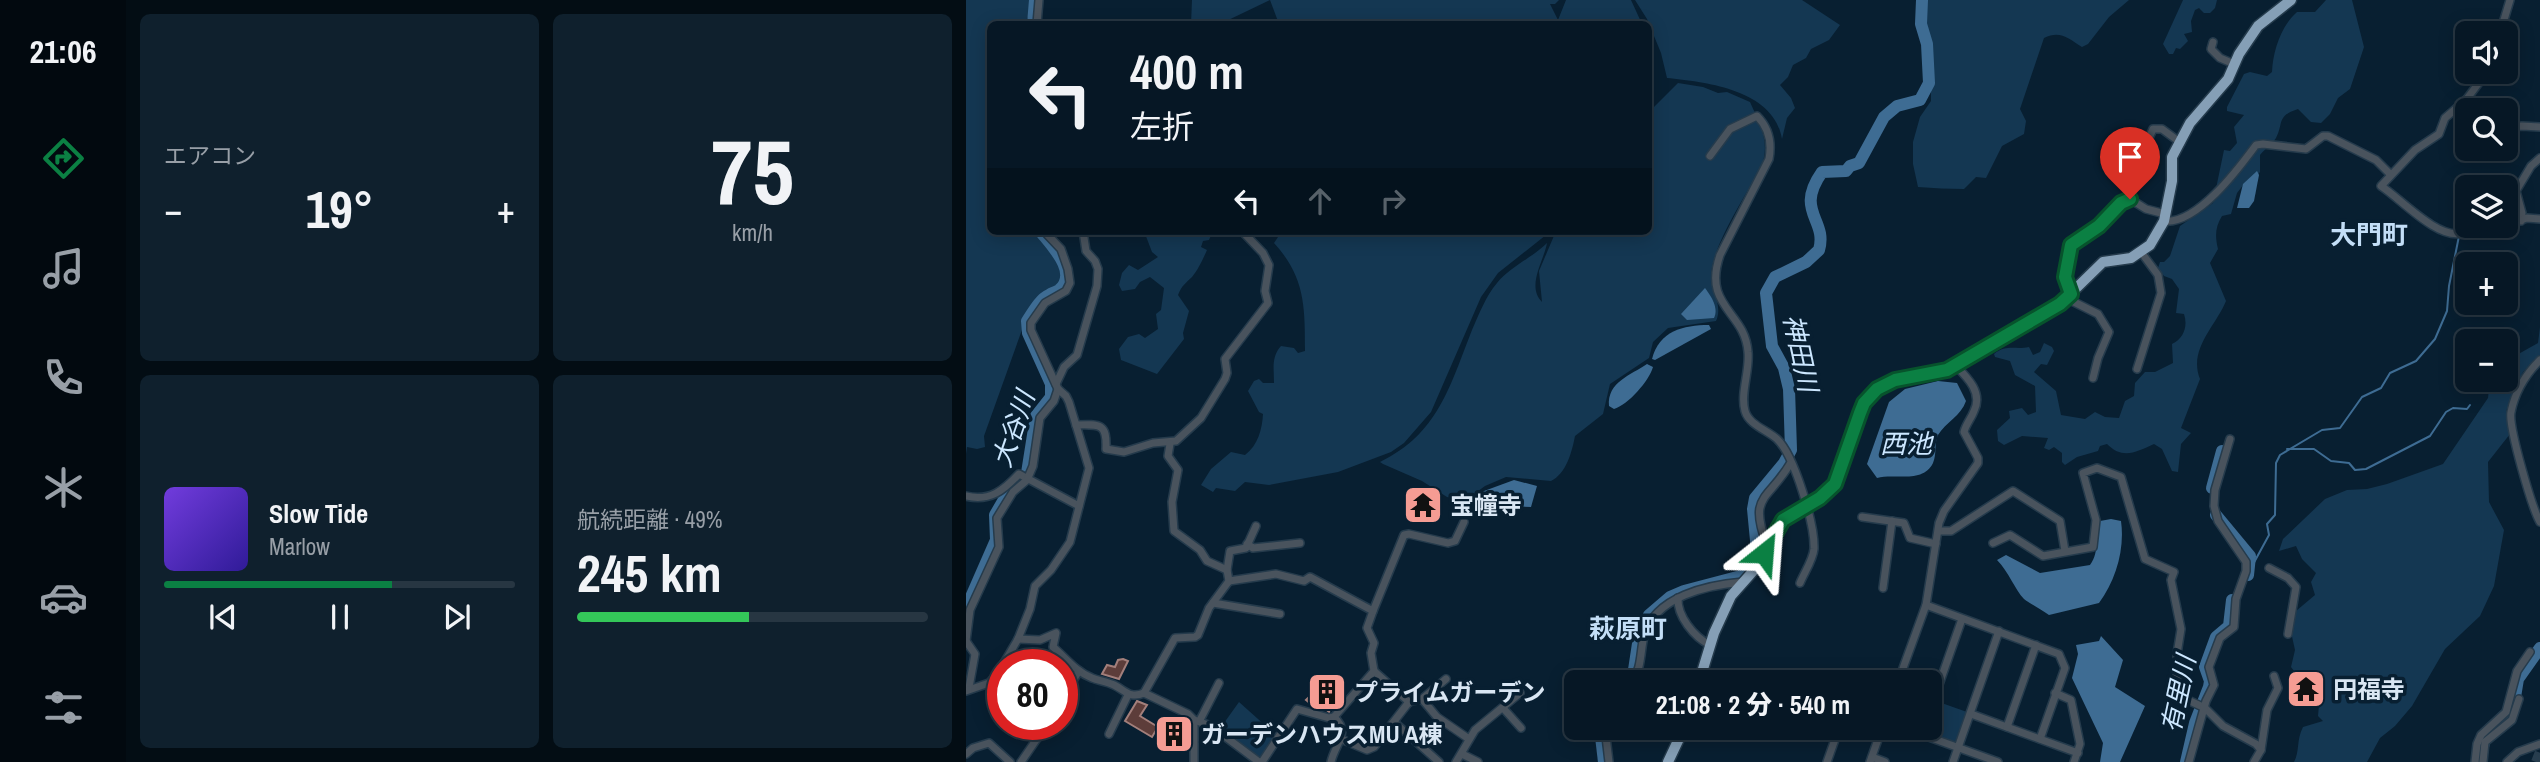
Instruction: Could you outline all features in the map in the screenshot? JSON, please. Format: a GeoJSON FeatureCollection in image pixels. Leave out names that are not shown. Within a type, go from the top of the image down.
{"type":"FeatureCollection","features":[{"type":"Feature","properties":{"kind":"highway"},"geometry":{"type":"LineString","coordinates":[[1703,670],[1731,596],[1755,569],[1783,520],[1835,484],[1860,413],[1877,389],[1895,380],[1956,366],[2069,296],[2103,262],[2126,259],[2141,252],[2155,239],[2164,217],[2172,181],[2172,157],[2193,120],[2228,79],[2234,64],[2258,26],[2287,1]]}},
{"type":"Feature","properties":{"kind":"highway"},"geometry":{"type":"LineString","coordinates":[[1668,762],[1679,740]]}},
{"type":"Feature","properties":{"kind":"street"},"geometry":{"type":"LineString","coordinates":[[1037,21],[1039,0]]}},
{"type":"Feature","properties":{"kind":"street"},"geometry":{"type":"LineString","coordinates":[[2504,21],[2510,0]]}},
{"type":"Feature","properties":{"kind":"street"},"geometry":{"type":"LineString","coordinates":[[2213,41],[2211,50],[2216,56],[2234,64]]}},
{"type":"Feature","properties":{"kind":"street"},"geometry":{"type":"LineString","coordinates":[[2455,109],[2445,118],[2439,134],[2415,150],[2381,186],[2423,220],[2455,233]]}},
{"type":"Feature","properties":{"kind":"street"},"geometry":{"type":"LineString","coordinates":[[1710,156],[1736,124],[1757,116],[1764,124],[1770,142],[1769,159],[1720,255],[1716,267],[1716,285],[1722,303],[1746,342],[1748,353],[1745,411],[1752,421],[1778,440],[1808,505],[1814,551],[1800,583]]}},
{"type":"Feature","properties":{"kind":"street"},"geometry":{"type":"LineString","coordinates":[[2518,126],[2540,127]]}},
{"type":"Feature","properties":{"kind":"street"},"geometry":{"type":"LineString","coordinates":[[2139,161],[2153,129],[2162,129],[2181,144]]}},
{"type":"Feature","properties":{"kind":"street"},"geometry":{"type":"LineString","coordinates":[[2093,378],[2109,332],[2098,314],[2069,296],[2065,277],[2069,250],[2076,240],[2092,231],[2124,200],[2130,199],[2164,217],[2178,219],[2215,196],[2246,162],[2256,145],[2272,144],[2306,149],[2323,136],[2376,160],[2390,174]]}},
{"type":"Feature","properties":{"kind":"street"},"geometry":{"type":"LineString","coordinates":[[2521,221],[2522,213],[2516,191],[2524,176],[2540,158]]}},
{"type":"Feature","properties":{"kind":"street"},"geometry":{"type":"LineString","coordinates":[[2518,222],[2540,219]]}},
{"type":"Feature","properties":{"kind":"street"},"geometry":{"type":"LineString","coordinates":[[968,690],[993,680],[1018,639],[1030,609],[1035,586],[1051,570],[1070,542],[1089,468],[1066,396],[1057,387],[1034,338],[1031,323],[1045,303],[1066,290],[1070,277],[1062,249],[1048,235]]}},
{"type":"Feature","properties":{"kind":"street"},"geometry":{"type":"LineString","coordinates":[[968,690],[975,654],[966,641],[970,610],[999,547],[998,518],[1033,466],[1040,418],[1054,401],[1064,366],[1077,355],[1091,313],[1097,285],[1097,265],[1086,251],[1084,235]]}},
{"type":"Feature","properties":{"kind":"street"},"geometry":{"type":"LineString","coordinates":[[1076,425],[1092,425],[1104,429],[1108,434],[1105,446],[1108,451],[1124,452],[1153,443],[1170,444],[1201,418],[1225,379],[1227,373],[1224,359],[1268,303],[1265,282],[1269,265],[1263,253],[1246,235]]}},
{"type":"Feature","properties":{"kind":"street"},"geometry":{"type":"LineString","coordinates":[[2137,369],[2161,293],[2160,278],[2141,252]]}},
{"type":"Feature","properties":{"kind":"street"},"geometry":{"type":"LineString","coordinates":[[2540,360],[2524,378],[2510,415],[2532,507],[2540,522]]}},
{"type":"Feature","properties":{"kind":"street"},"geometry":{"type":"LineString","coordinates":[[1902,670],[1926,605],[1944,511],[1975,470],[1979,458],[1964,432],[1975,410],[1977,397],[1966,376],[1956,366]]}},
{"type":"Feature","properties":{"kind":"street"},"geometry":{"type":"LineString","coordinates":[[2189,762],[2214,685],[2209,667],[2220,638],[2234,627],[2236,599],[2247,566],[2244,555],[2218,521],[2214,506],[2215,491],[2230,439]]}},
{"type":"Feature","properties":{"kind":"street"},"geometry":{"type":"LineString","coordinates":[[1170,444],[1168,456],[1178,470],[1172,502],[1174,531],[1199,550],[1207,561],[1227,570]]}},
{"type":"Feature","properties":{"kind":"street"},"geometry":{"type":"LineString","coordinates":[[1767,545],[1759,517],[1762,499],[1790,464]]}},
{"type":"Feature","properties":{"kind":"street"},"geometry":{"type":"LineString","coordinates":[[1993,543],[2010,535],[2043,556],[2094,546],[2096,520],[2084,471],[2097,468],[2121,477],[2144,559],[2174,572],[2171,580],[2181,629],[2177,653],[2177,695],[2205,708],[2223,726],[2261,750]]}},
{"type":"Feature","properties":{"kind":"street"},"geometry":{"type":"LineString","coordinates":[[966,496],[989,496],[1005,488],[1019,474],[1079,506]]}},
{"type":"Feature","properties":{"kind":"street"},"geometry":{"type":"LineString","coordinates":[[1939,531],[1951,531],[2013,491],[2060,521],[2065,551]]}},
{"type":"Feature","properties":{"kind":"street"},"geometry":{"type":"LineString","coordinates":[[1862,517],[1904,523],[1910,538],[1936,544]]}},
{"type":"Feature","properties":{"kind":"street"},"geometry":{"type":"LineString","coordinates":[[1883,588],[1892,521]]}},
{"type":"Feature","properties":{"kind":"street"},"geometry":{"type":"LineString","coordinates":[[1409,702],[1374,671],[1371,653],[1374,643],[1367,628],[1405,535],[1448,543],[1455,541],[1464,522]]}},
{"type":"Feature","properties":{"kind":"street"},"geometry":{"type":"LineString","coordinates":[[1229,581],[1227,570],[1230,551],[1245,548],[1256,526]]}},
{"type":"Feature","properties":{"kind":"street"},"geometry":{"type":"LineString","coordinates":[[1247,544],[1252,548],[1300,542]]}},
{"type":"Feature","properties":{"kind":"street"},"geometry":{"type":"LineString","coordinates":[[2269,568],[2288,578],[2297,587],[2288,634]]}},
{"type":"Feature","properties":{"kind":"street"},"geometry":{"type":"LineString","coordinates":[[1144,692],[1168,646],[1177,637],[1197,636],[1213,603],[1229,581],[1276,574],[1304,580],[1310,577],[1373,611]]}},
{"type":"Feature","properties":{"kind":"street"},"geometry":{"type":"LineString","coordinates":[[1640,670],[1648,627],[1662,610],[1678,597],[1724,583],[1743,582]]}},
{"type":"Feature","properties":{"kind":"street"},"geometry":{"type":"LineString","coordinates":[[1675,589],[1677,604],[1690,630],[1710,645]]}},
{"type":"Feature","properties":{"kind":"street"},"geometry":{"type":"LineString","coordinates":[[1213,603],[1280,615],[1282,604]]}},
{"type":"Feature","properties":{"kind":"street"},"geometry":{"type":"LineString","coordinates":[[1926,605],[2059,654],[2064,660],[2065,668],[2040,739]]}},
{"type":"Feature","properties":{"kind":"street"},"geometry":{"type":"LineString","coordinates":[[1942,676],[1962,619]]}},
{"type":"Feature","properties":{"kind":"street"},"geometry":{"type":"LineString","coordinates":[[1953,762],[1999,631]]}},
{"type":"Feature","properties":{"kind":"street"},"geometry":{"type":"LineString","coordinates":[[1018,639],[1040,640],[1056,634],[1053,647],[1079,671],[1094,680],[1113,684],[1128,695],[1144,692],[1188,714],[1260,762],[1297,709],[1334,717],[1374,671]]}},
{"type":"Feature","properties":{"kind":"street"},"geometry":{"type":"LineString","coordinates":[[2007,727],[2036,645]]}},
{"type":"Feature","properties":{"kind":"street"},"geometry":{"type":"LineString","coordinates":[[2475,762],[2481,735],[2506,712],[2516,671],[2530,652]]}},
{"type":"Feature","properties":{"kind":"street"},"geometry":{"type":"LineString","coordinates":[[2254,762],[2261,750],[2267,710],[2278,688],[2274,676]]}},
{"type":"Feature","properties":{"kind":"street"},"geometry":{"type":"LineString","coordinates":[[1341,739],[1367,750],[1374,747],[1409,702],[1422,699],[1446,679]]}},
{"type":"Feature","properties":{"kind":"street"},"geometry":{"type":"LineString","coordinates":[[1195,762],[1197,720],[1219,683]]}},
{"type":"Feature","properties":{"kind":"street"},"geometry":{"type":"LineString","coordinates":[[1456,762],[1475,730],[1520,693]]}},
{"type":"Feature","properties":{"kind":"street"},"geometry":{"type":"LineString","coordinates":[[2056,693],[2071,700],[2080,744],[2074,762]]}},
{"type":"Feature","properties":{"kind":"street"},"geometry":{"type":"LineString","coordinates":[[1109,734],[1128,695]]}},
{"type":"Feature","properties":{"kind":"street"},"geometry":{"type":"LineString","coordinates":[[1422,699],[1437,717],[1469,739]]}},
{"type":"Feature","properties":{"kind":"street"},"geometry":{"type":"LineString","coordinates":[[2483,762],[2485,742],[2512,720],[2519,699]]}},
{"type":"Feature","properties":{"kind":"street"},"geometry":{"type":"LineString","coordinates":[[1503,708],[1521,728]]}},
{"type":"Feature","properties":{"kind":"street"},"geometry":{"type":"LineString","coordinates":[[1971,714],[2078,753]]}},
{"type":"Feature","properties":{"kind":"street"},"geometry":{"type":"LineString","coordinates":[[1331,762],[1343,727],[1334,717]]}},
{"type":"Feature","properties":{"kind":"street"},"geometry":{"type":"LineString","coordinates":[[1394,722],[1429,759],[1439,762]]}},
{"type":"Feature","properties":{"kind":"street"},"geometry":{"type":"LineString","coordinates":[[1021,762],[1035,740]]}},
{"type":"Feature","properties":{"kind":"street"},"geometry":{"type":"LineString","coordinates":[[1606,740],[1609,762]]}},
{"type":"Feature","properties":{"kind":"street"},"geometry":{"type":"LineString","coordinates":[[1827,762],[1835,740]]}},
{"type":"Feature","properties":{"kind":"street"},"geometry":{"type":"LineString","coordinates":[[1878,740],[1871,760],[1885,762]]}},
{"type":"Feature","properties":{"kind":"street"},"geometry":{"type":"LineString","coordinates":[[1942,740],[1996,762]]}},
{"type":"Feature","properties":{"kind":"street"},"geometry":{"type":"LineString","coordinates":[[966,754],[973,748],[989,743],[1010,762]]}},
{"type":"Feature","properties":{"kind":"street"},"geometry":{"type":"LineString","coordinates":[[2507,762],[2518,752],[2540,744]]}},
{"type":"Feature","properties":{"kind":"street"},"geometry":{"type":"LineString","coordinates":[[1462,754],[1478,762]]}},
{"type":"Feature","properties":{"kind":"shaded area"},"geometry":{"type":"Polygon","coordinates":[[[966,0],[1032,0],[1032,10],[1026,21],[987,21],[987,235],[1038,235],[1058,262],[1061,284],[1044,295],[1028,313],[984,436],[985,447],[967,447],[966,454],[966,0]]]}},
{"type":"Feature","properties":{"kind":"shaded area"},"geometry":{"type":"Polygon","coordinates":[[[1192,0],[1270,0],[1226,21],[1191,21],[1192,0]]]}},
{"type":"Feature","properties":{"kind":"shaded area"},"geometry":{"type":"Polygon","coordinates":[[[1270,0],[1559,0],[1550,4],[1558,20],[1566,0],[1631,0],[1641,21],[1278,21],[1270,0]]]}},
{"type":"Feature","properties":{"kind":"shaded area"},"geometry":{"type":"Polygon","coordinates":[[[1635,0],[1802,0],[1840,25],[1829,40],[1811,49],[1806,58],[1793,65],[1788,77],[1780,85],[1791,98],[1795,108],[1787,118],[1782,139],[1776,122],[1766,109],[1753,99],[1719,86],[1667,78],[1652,31],[1652,21],[1647,19],[1635,0]]]}},
{"type":"Feature","properties":{"kind":"shaded area"},"geometry":{"type":"Polygon","coordinates":[[[1923,0],[2129,0],[2109,17],[2088,44],[2082,47],[2059,35],[2044,38],[2020,109],[2026,121],[2024,134],[2002,146],[1986,178],[1976,177],[1964,189],[1918,187],[1913,164],[1913,142],[1920,117],[1931,101],[1931,39],[1925,23],[1923,0]]]}},
{"type":"Feature","properties":{"kind":"shaded area"},"geometry":{"type":"Polygon","coordinates":[[[2183,0],[2217,0],[2210,13],[2204,13],[2199,8],[2195,10],[2191,21],[2192,32],[2184,34],[2188,41],[2180,49],[2176,48],[2173,54],[2169,54],[2163,44],[2183,0]]]}},
{"type":"Feature","properties":{"kind":"shaded area"},"geometry":{"type":"Polygon","coordinates":[[[2326,0],[2352,0],[2364,47],[2350,89],[2338,98],[2330,114],[2321,123],[2311,122],[2298,109],[2283,117],[2276,138],[2260,155],[2260,172],[2250,184],[2244,184],[2237,193],[2231,214],[2222,216],[2220,220],[2216,232],[2218,249],[2210,263],[2226,301],[2200,348],[2197,368],[2200,379],[2181,428],[2191,433],[2181,444],[2178,472],[2172,471],[2162,449],[2154,444],[2135,452],[2124,453],[2107,444],[2100,446],[2098,451],[2077,457],[2065,465],[2062,462],[2062,453],[2054,447],[2049,450],[2044,448],[2048,438],[2022,436],[2004,445],[1998,441],[1997,430],[2010,418],[2009,411],[2022,408],[2028,415],[2036,412],[2035,386],[2015,375],[2010,361],[1995,357],[1994,354],[1998,351],[2029,347],[2033,355],[2040,352],[2044,343],[2052,347],[2054,351],[2047,365],[2041,364],[2034,372],[2056,391],[2061,415],[2085,419],[2095,412],[2105,417],[2119,418],[2125,401],[2134,396],[2135,383],[2145,372],[2155,372],[2173,363],[2172,344],[2182,335],[2185,318],[2184,314],[2176,313],[2179,289],[2172,279],[2164,276],[2158,268],[2160,262],[2170,256],[2180,226],[2213,203],[2224,150],[2230,151],[2237,143],[2234,127],[2244,115],[2227,111],[2227,107],[2244,74],[2250,72],[2267,76],[2272,72],[2274,56],[2286,24],[2297,12],[2315,12],[2326,0]]]}},
{"type":"Feature","properties":{"kind":"shaded area"},"geometry":{"type":"Polygon","coordinates":[[[1678,83],[1703,87],[1718,93],[1727,92],[1750,102],[1761,126],[1765,150],[1761,167],[1726,229],[1712,267],[1718,308],[1716,321],[1668,328],[1653,342],[1649,358],[1610,384],[1603,414],[1575,436],[1564,468],[1551,481],[1506,477],[1485,486],[1470,497],[1459,500],[1447,497],[1422,481],[1380,462],[1400,451],[1416,437],[1440,407],[1486,299],[1509,272],[1547,243],[1536,281],[1537,296],[1542,302],[1539,271],[1554,235],[1652,235],[1652,109],[1678,83]]]}},
{"type":"Feature","properties":{"kind":"shaded area"},"geometry":{"type":"Polygon","coordinates":[[[1146,235],[1211,235],[1209,240],[1203,241],[1201,247],[1207,250],[1200,264],[1178,295],[1189,311],[1184,339],[1157,374],[1121,360],[1119,349],[1128,337],[1139,334],[1145,338],[1158,329],[1156,314],[1161,310],[1164,288],[1150,277],[1140,282],[1135,289],[1122,291],[1119,285],[1122,273],[1129,265],[1138,270],[1158,257],[1152,252],[1146,235]]]}},
{"type":"Feature","properties":{"kind":"shaded area"},"geometry":{"type":"Polygon","coordinates":[[[1279,235],[1546,235],[1498,273],[1481,297],[1431,412],[1404,443],[1391,452],[1338,472],[1269,485],[1245,482],[1235,491],[1216,488],[1213,492],[1201,485],[1211,469],[1231,452],[1245,455],[1259,437],[1263,414],[1259,412],[1248,391],[1254,381],[1259,379],[1263,383],[1274,383],[1274,359],[1281,346],[1294,348],[1298,353],[1305,351],[1305,320],[1301,293],[1292,268],[1274,243],[1279,235]]]}},
{"type":"Feature","properties":{"kind":"shaded area"},"geometry":{"type":"Polygon","coordinates":[[[2540,327],[2540,355],[2523,372],[2518,383],[2518,354],[2538,343],[2540,327]]]}},
{"type":"Feature","properties":{"kind":"shaded area"},"geometry":{"type":"Polygon","coordinates":[[[2489,392],[2514,392],[2506,411],[2510,434],[2488,462],[2489,502],[2504,530],[2494,586],[2480,616],[2445,649],[2412,706],[2395,726],[2380,738],[2367,762],[2294,762],[2303,727],[2323,721],[2318,716],[2319,705],[2314,701],[2315,682],[2298,676],[2291,667],[2295,650],[2291,632],[2296,611],[2315,595],[2311,582],[2316,573],[2302,559],[2296,546],[2279,551],[2283,539],[2325,499],[2347,490],[2387,484],[2443,464],[2488,398],[2489,392]]]}},
{"type":"Feature","properties":{"kind":"shaded area"},"geometry":{"type":"Polygon","coordinates":[[[1239,702],[1277,736],[1260,760],[1219,730],[1239,702]]]}},
{"type":"Feature","properties":{"kind":"shaded area"},"geometry":{"type":"Polygon","coordinates":[[[1942,703],[1967,712],[1957,740],[1953,742],[1942,738],[1942,703]]]}},
{"type":"Feature","properties":{"kind":"water"},"geometry":{"type":"Polygon","coordinates":[[[2257,171],[2259,175],[2254,201],[2249,208],[2237,208],[2243,184],[2257,171]]]}},
{"type":"Feature","properties":{"kind":"water"},"geometry":{"type":"Polygon","coordinates":[[[1705,288],[1715,306],[1714,318],[1687,320],[1681,314],[1705,288]]]}},
{"type":"Feature","properties":{"kind":"water"},"geometry":{"type":"Polygon","coordinates":[[[1709,325],[1711,329],[1655,360],[1652,359],[1655,350],[1666,336],[1681,328],[1709,325]]]}},
{"type":"Feature","properties":{"kind":"water"},"geometry":{"type":"Polygon","coordinates":[[[1647,364],[1653,367],[1637,392],[1620,407],[1614,409],[1609,406],[1609,398],[1616,385],[1647,364]]]}},
{"type":"Feature","properties":{"kind":"water","name":"西池"},"geometry":{"type":"Polygon","coordinates":[[[1938,381],[1957,383],[1966,401],[1961,411],[1938,435],[1933,463],[1922,474],[1915,476],[1877,478],[1867,464],[1889,402],[1905,389],[1938,381]]]}},
{"type":"Feature","properties":{"kind":"water"},"geometry":{"type":"Polygon","coordinates":[[[1514,480],[1537,486],[1531,507],[1482,505],[1474,500],[1484,491],[1514,480]]]}},
{"type":"Feature","properties":{"kind":"water"},"geometry":{"type":"Polygon","coordinates":[[[2100,521],[2121,521],[2122,542],[2114,574],[2099,603],[2049,615],[2024,599],[1997,560],[2006,555],[2040,573],[2090,565],[2095,554],[2100,521]]]}},
{"type":"Feature","properties":{"kind":"water"},"geometry":{"type":"Polygon","coordinates":[[[2101,636],[2123,660],[2115,687],[2145,706],[2120,762],[2100,762],[2103,743],[2072,678],[2078,654],[2076,645],[2099,641],[2101,636]]]}},
{"type":"Feature","properties":{"kind":"building"},"geometry":{"type":"Polygon","coordinates":[[[1118,660],[1128,661],[1119,679],[1102,674],[1107,665],[1115,667],[1118,660]]]}},
{"type":"Feature","properties":{"kind":"building","name":"プライムガーデン"},"geometry":{"type":"Polygon","coordinates":[[[1332,675],[1342,683],[1342,690],[1334,695],[1331,693],[1323,702],[1330,708],[1329,712],[1321,705],[1316,708],[1306,700],[1332,675]]]}},
{"type":"Feature","properties":{"kind":"building"},"geometry":{"type":"Polygon","coordinates":[[[1137,701],[1147,705],[1140,716],[1158,727],[1152,737],[1125,721],[1137,701]]]}},
{"type":"Feature","properties":{"kind":"building","name":"ガーデンハウスMU A棟"},"geometry":{"type":"Polygon","coordinates":[[[1183,725],[1186,736],[1165,743],[1159,727],[1165,730],[1183,725]]]}},
{"type":"Feature","properties":{"kind":"waterway","name":"大谷川"},"geometry":{"type":"LineString","coordinates":[[1033,21],[1035,0]]}},
{"type":"Feature","properties":{"kind":"waterway","name":"神田川"},"geometry":{"type":"LineString","coordinates":[[1634,670],[1639,637],[1649,615],[1670,597],[1684,591],[1741,576],[1753,561],[1757,551],[1753,509],[1755,498],[1784,463],[1791,450],[1789,389],[1784,368],[1772,346],[1766,293],[1775,277],[1806,262],[1819,250],[1821,239],[1811,197],[1822,172],[1846,171],[1850,166],[1859,163],[1884,117],[1897,106],[1920,100],[1929,83],[1927,44],[1921,24],[1922,0]]}},
{"type":"Feature","properties":{"kind":"waterway","name":"大谷川"},"geometry":{"type":"LineString","coordinates":[[966,615],[968,604],[996,540],[995,515],[1006,496],[1027,473],[1036,416],[1051,397],[1051,384],[1028,333],[1027,321],[1043,299],[1059,290],[1065,283],[1066,275],[1061,259],[1043,235]]}},
{"type":"Feature","properties":{"kind":"waterway"},"geometry":{"type":"LineString","coordinates":[[2251,568],[2269,535],[2267,524],[2275,515],[2276,463],[2280,455],[2322,430],[2340,428],[2362,397],[2381,388],[2390,373],[2416,361],[2435,339],[2447,311],[2459,238]]}},
{"type":"Feature","properties":{"kind":"waterway"},"geometry":{"type":"LineString","coordinates":[[2287,449],[2314,449],[2331,461],[2349,463],[2355,470],[2366,469],[2430,436],[2446,412],[2453,408],[2467,409],[2470,405]]}},
{"type":"Feature","properties":{"kind":"waterway","name":"有里川"},"geometry":{"type":"LineString","coordinates":[[2212,488],[2222,451]]}},
{"type":"Feature","properties":{"kind":"waterway","name":"有里川"},"geometry":{"type":"LineString","coordinates":[[2216,515],[2250,556],[2248,575]]}},
{"type":"Feature","properties":{"kind":"waterway","name":"有里川"},"geometry":{"type":"LineString","coordinates":[[2186,762],[2195,723],[2209,687],[2210,681],[2205,667],[2216,637],[2229,626],[2232,600]]}},
{"type":"Feature","properties":{"kind":"waterway"},"geometry":{"type":"LineString","coordinates":[[2480,762],[2485,737],[2505,721],[2514,703],[2518,679],[2540,648]]}},
{"type":"Feature","properties":{"kind":"waterway","name":"神田川"},"geometry":{"type":"LineString","coordinates":[[1601,740],[1604,762]]}},
{"type":"Feature","properties":{"kind":"tunnel"},"geometry":{"type":"LineString","coordinates":[[2536,762],[2540,752]]}},
{"type":"Feature","properties":{"kind":"place","name":"宝幢寺"},"geometry":{"type":"Point","coordinates":[1423,505]}},
{"type":"Feature","properties":{"kind":"place","name":"円福寺"},"geometry":{"type":"Point","coordinates":[2306,689]}},
{"type":"Feature","properties":{"kind":"place","name":"プライムガーデン"},"geometry":{"type":"Point","coordinates":[1327,692]}},
{"type":"Feature","properties":{"kind":"place","name":"ガーデンハウスMU A棟"},"geometry":{"type":"Point","coordinates":[1174,734]}},
{"type":"Feature","properties":{"kind":"district","name":"大門町"},"geometry":{"type":"Point","coordinates":[2369,234]}},
{"type":"Feature","properties":{"kind":"district","name":"萩原町"},"geometry":{"type":"Point","coordinates":[1628,628]}},
{"type":"Feature","properties":{"kind":"route"},"geometry":{"type":"LineString","coordinates":[[1764,553],[1783,520],[1820,498],[1835,484],[1864,403],[1877,389],[1895,380],[1956,366],[1968,356],[2060,304],[2071,294],[2065,277],[2071,245],[2099,226],[2124,200],[2130,199]]}}]}
